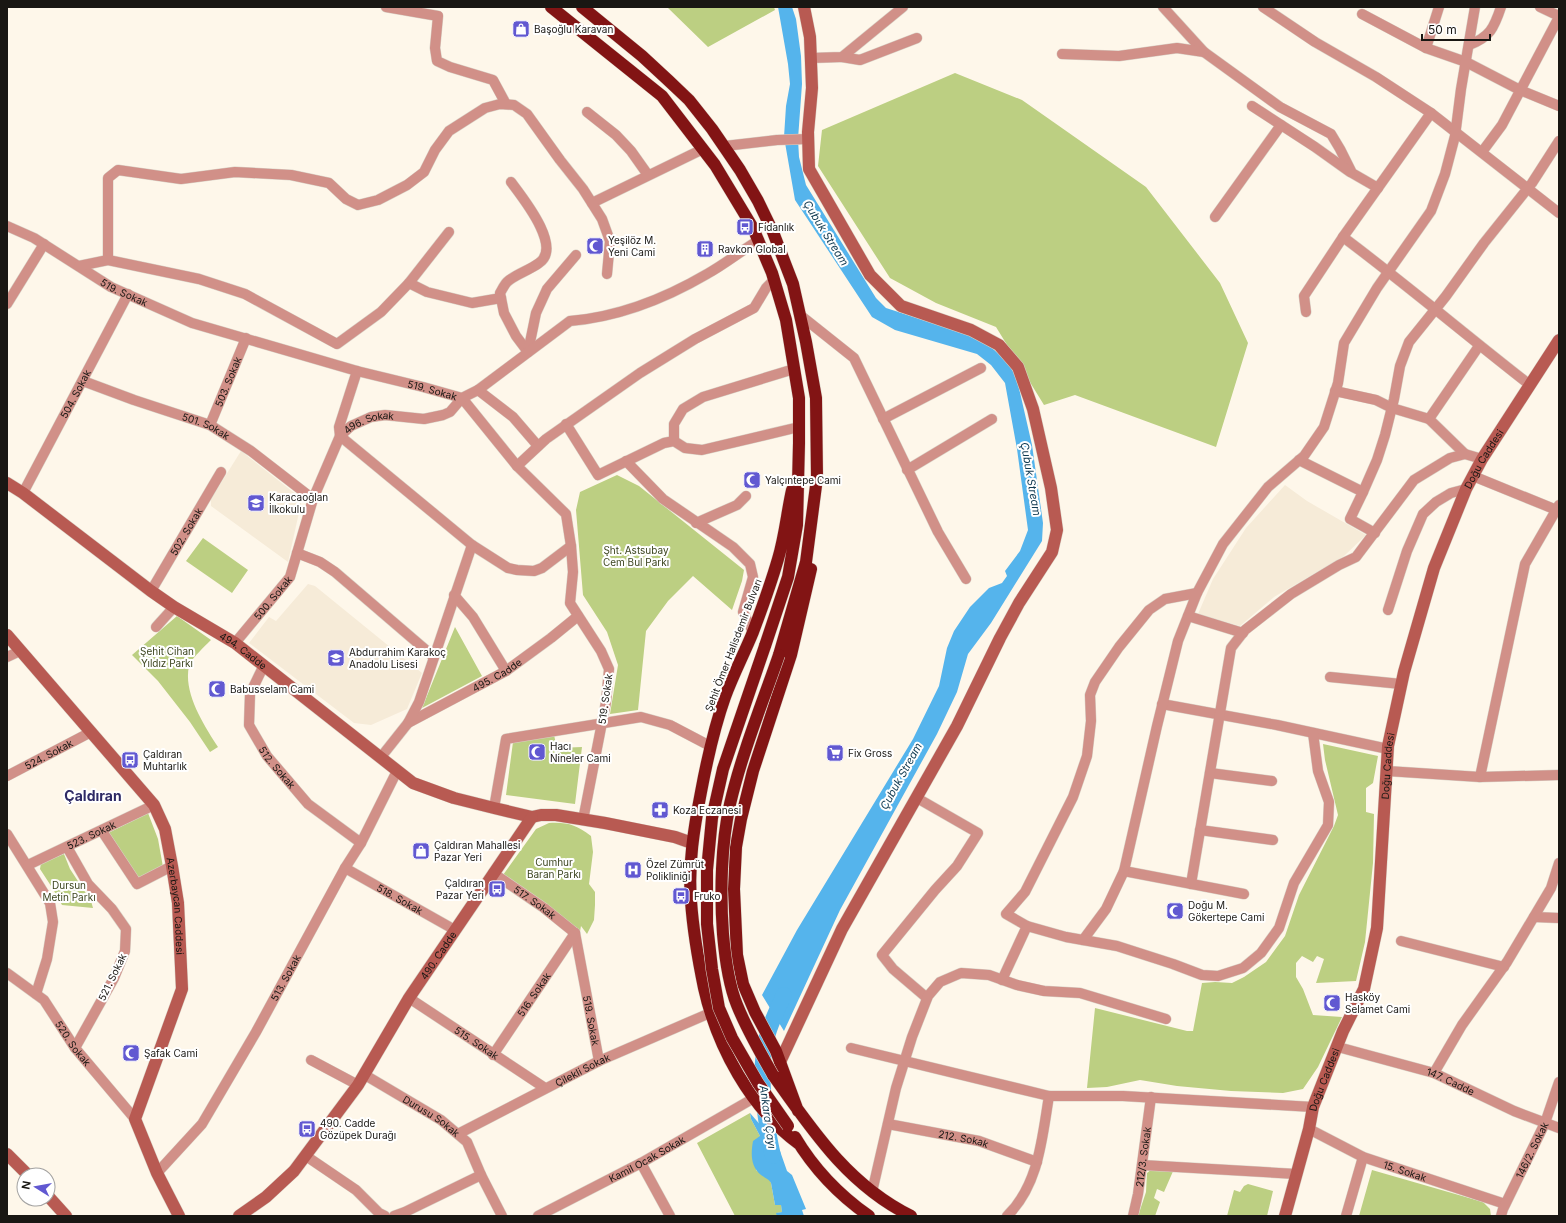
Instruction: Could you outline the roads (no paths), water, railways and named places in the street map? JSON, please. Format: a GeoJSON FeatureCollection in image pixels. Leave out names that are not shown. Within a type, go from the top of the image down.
{"type":"FeatureCollection","features":[{"type":"Feature","properties":{"kind":"highway","name":"Şehit Ömer Halisdemir Bulvarı"},"geometry":{"type":"LineString","coordinates":[[551,7],[662,96],[703,149],[715,165],[759,240],[774,280],[786,320],[799,398],[797,525],[788,577],[723,769],[712,818],[707,870],[707,924],[712,969],[720,1008],[732,1038],[786,1130]]}},
{"type":"Feature","properties":{"kind":"highway"},"geometry":{"type":"LineString","coordinates":[[582,7],[642,56],[689,100],[725,146],[758,201],[773,232],[792,284],[800,315],[816,398],[816,542],[805,600],[791,655],[768,722],[747,795],[736,846],[734,891],[737,955],[743,984],[755,1012],[778,1057],[798,1111]]}},
{"type":"Feature","properties":{"kind":"highway","name":"Şehit Ömer Halisdemir Bulvarı"},"geometry":{"type":"LineString","coordinates":[[798,459],[778,558],[752,632],[725,697],[710,746],[693,843],[691,887],[695,934],[710,1013],[722,1044],[736,1071],[756,1100],[799,1144],[823,1176],[851,1203],[869,1216]]}},
{"type":"Feature","properties":{"kind":"highway"},"geometry":{"type":"LineString","coordinates":[[817,478],[806,562],[779,655],[748,743],[730,805],[726,827],[722,874],[721,913],[729,974],[736,1004],[752,1038],[773,1075],[820,1140],[844,1168],[872,1192],[892,1206],[911,1216]]}},
{"type":"Feature","properties":{"kind":"highway"},"geometry":{"type":"LineString","coordinates":[[702,785],[704,798],[709,805],[718,809],[732,809],[740,804],[747,795]]}},
{"type":"Feature","properties":{"kind":"highway"},"geometry":{"type":"LineString","coordinates":[[713,823],[721,824],[727,828],[736,846],[730,860],[725,864],[712,866],[699,861],[693,843],[700,829],[713,823]]}},
{"type":"Feature","properties":{"kind":"highway"},"geometry":{"type":"LineString","coordinates":[[691,887],[695,877],[714,872],[720,873],[730,879],[734,891]]}},
{"type":"Feature","properties":{"kind":"street"},"geometry":{"type":"LineString","coordinates":[[386,7],[438,16],[435,48],[437,60],[450,67],[492,80],[506,104]]}},
{"type":"Feature","properties":{"kind":"street"},"geometry":{"type":"LineString","coordinates":[[778,1057],[842,929],[957,726],[1005,620],[1019,603],[1052,552],[1057,530],[1051,488],[1033,409],[1018,367],[999,345],[978,334],[901,306],[870,275],[809,169],[803,139],[812,88],[810,37],[804,7]]}},
{"type":"Feature","properties":{"kind":"street"},"geometry":{"type":"LineString","coordinates":[[842,57],[903,7]]}},
{"type":"Feature","properties":{"kind":"street"},"geometry":{"type":"LineString","coordinates":[[1163,7],[1204,52],[1280,107],[1331,134],[1352,173]]}},
{"type":"Feature","properties":{"kind":"street"},"geometry":{"type":"LineString","coordinates":[[1263,7],[1315,42],[1376,77],[1431,113],[1559,213]]}},
{"type":"Feature","properties":{"kind":"street"},"geometry":{"type":"LineString","coordinates":[[1426,48],[1439,7]]}},
{"type":"Feature","properties":{"kind":"street"},"geometry":{"type":"LineString","coordinates":[[1083,940],[1106,909],[1124,872],[1162,704],[1178,641],[1197,593],[1223,544],[1268,487],[1304,456],[1324,427],[1338,383],[1344,343],[1377,288],[1430,211],[1445,174],[1455,131],[1475,7]]}},
{"type":"Feature","properties":{"kind":"street"},"geometry":{"type":"LineString","coordinates":[[1469,45],[1482,40],[1491,30],[1501,7]]}},
{"type":"Feature","properties":{"kind":"street"},"geometry":{"type":"LineString","coordinates":[[1482,152],[1502,124],[1559,16],[1540,7]]}},
{"type":"Feature","properties":{"kind":"street"},"geometry":{"type":"LineString","coordinates":[[1362,14],[1426,48],[1466,62],[1520,90],[1559,106]]}},
{"type":"Feature","properties":{"kind":"street"},"geometry":{"type":"LineString","coordinates":[[811,58],[842,57],[860,60],[917,38]]}},
{"type":"Feature","properties":{"kind":"street"},"geometry":{"type":"LineString","coordinates":[[1062,54],[1119,56],[1177,48],[1204,52]]}},
{"type":"Feature","properties":{"kind":"street"},"geometry":{"type":"LineString","coordinates":[[108,260],[108,178],[118,170],[181,179],[235,172],[291,174],[329,183],[346,199],[358,205],[378,200],[407,185],[424,172],[435,150],[449,131],[485,108],[506,104],[514,105],[527,114],[602,219],[610,241],[607,274]]}},
{"type":"Feature","properties":{"kind":"street"},"geometry":{"type":"LineString","coordinates":[[1252,106],[1352,173],[1378,188]]}},
{"type":"Feature","properties":{"kind":"street"},"geometry":{"type":"LineString","coordinates":[[587,112],[616,135],[631,151],[648,175]]}},
{"type":"Feature","properties":{"kind":"street"},"geometry":{"type":"LineString","coordinates":[[1306,312],[1304,296],[1343,237],[1431,113]]}},
{"type":"Feature","properties":{"kind":"street"},"geometry":{"type":"LineString","coordinates":[[1215,217],[1282,125]]}},
{"type":"Feature","properties":{"kind":"street"},"geometry":{"type":"LineString","coordinates":[[725,146],[777,140],[803,139]]}},
{"type":"Feature","properties":{"kind":"street"},"geometry":{"type":"LineString","coordinates":[[1375,533],[1350,519],[1377,460],[1392,408],[1400,366],[1409,342],[1528,188],[1559,141]]}},
{"type":"Feature","properties":{"kind":"street"},"geometry":{"type":"LineString","coordinates":[[592,203],[703,149]]}},
{"type":"Feature","properties":{"kind":"street"},"geometry":{"type":"LineString","coordinates":[[511,182],[531,210],[545,236],[546,253],[541,262],[507,282],[500,293],[504,313],[516,336],[528,352]]}},
{"type":"Feature","properties":{"kind":"street","name":"519. Sokak"},"geometry":{"type":"LineString","coordinates":[[7,226],[34,238],[111,287],[192,323],[357,371],[462,398],[517,466],[566,514],[571,546],[572,572],[570,603],[601,651],[609,669],[606,702],[583,820]]}},
{"type":"Feature","properties":{"kind":"street"},"geometry":{"type":"LineString","coordinates":[[79,266],[108,260],[200,279],[245,294],[337,344],[381,312],[409,283],[449,232]]}},
{"type":"Feature","properties":{"kind":"street"},"geometry":{"type":"LineString","coordinates":[[1343,237],[1530,385]]}},
{"type":"Feature","properties":{"kind":"street"},"geometry":{"type":"LineString","coordinates":[[462,398],[478,390],[570,321],[588,319],[641,306],[708,274],[759,240]]}},
{"type":"Feature","properties":{"kind":"street"},"geometry":{"type":"LineString","coordinates":[[7,304],[44,244]]}},
{"type":"Feature","properties":{"kind":"street"},"geometry":{"type":"LineString","coordinates":[[528,352],[536,314],[547,289],[576,255]]}},
{"type":"Feature","properties":{"kind":"street"},"geometry":{"type":"LineString","coordinates":[[517,466],[538,446],[566,424],[640,373],[695,339],[754,308],[766,288],[774,280]]}},
{"type":"Feature","properties":{"kind":"street"},"geometry":{"type":"LineString","coordinates":[[409,283],[427,292],[472,303],[501,298]]}},
{"type":"Feature","properties":{"kind":"street","name":"504. Sokak"},"geometry":{"type":"LineString","coordinates":[[23,493],[128,294]]}},
{"type":"Feature","properties":{"kind":"street"},"geometry":{"type":"LineString","coordinates":[[800,315],[854,358],[938,532],[966,579]]}},
{"type":"Feature","properties":{"kind":"street","name":"503. Sokak"},"geometry":{"type":"LineString","coordinates":[[210,424],[246,338]]}},
{"type":"Feature","properties":{"kind":"street","name":"Doğu Caddesi"},"geometry":{"type":"LineString","coordinates":[[1284,1216],[1309,1129],[1313,1107],[1338,1048],[1343,1032],[1364,989],[1377,928],[1388,749],[1401,684],[1434,568],[1466,489],[1482,459],[1559,340]]}},
{"type":"Feature","properties":{"kind":"street"},"geometry":{"type":"LineString","coordinates":[[1428,419],[1479,346]]}},
{"type":"Feature","properties":{"kind":"street"},"geometry":{"type":"LineString","coordinates":[[883,419],[981,368]]}},
{"type":"Feature","properties":{"kind":"street"},"geometry":{"type":"LineString","coordinates":[[674,441],[674,424],[683,409],[703,398],[794,369]]}},
{"type":"Feature","properties":{"kind":"street"},"geometry":{"type":"LineString","coordinates":[[357,371],[339,427],[340,436],[472,544],[508,568],[527,571],[534,571],[542,568],[571,546]]}},
{"type":"Feature","properties":{"kind":"street","name":"501. Sokak"},"geometry":{"type":"LineString","coordinates":[[83,381],[134,400],[210,424],[251,451],[313,499]]}},
{"type":"Feature","properties":{"kind":"street"},"geometry":{"type":"LineString","coordinates":[[478,390],[513,417],[538,446]]}},
{"type":"Feature","properties":{"kind":"street"},"geometry":{"type":"LineString","coordinates":[[1335,391],[1376,400],[1392,408],[1428,419],[1465,454],[1482,459]]}},
{"type":"Feature","properties":{"kind":"street","name":"496. Sokak"},"geometry":{"type":"LineString","coordinates":[[313,499],[340,436],[351,426],[371,417],[385,415],[424,419],[436,418],[450,412],[462,398]]}},
{"type":"Feature","properties":{"kind":"street"},"geometry":{"type":"LineString","coordinates":[[907,470],[992,419]]}},
{"type":"Feature","properties":{"kind":"street"},"geometry":{"type":"LineString","coordinates":[[566,424],[598,475],[664,443],[674,441],[685,448],[702,450],[799,427]]}},
{"type":"Feature","properties":{"kind":"street"},"geometry":{"type":"LineString","coordinates":[[1191,884],[1231,648],[1243,633],[1291,594],[1339,565],[1356,557],[1414,480],[1450,458],[1465,454]]}},
{"type":"Feature","properties":{"kind":"street"},"geometry":{"type":"LineString","coordinates":[[1299,460],[1363,492]]}},
{"type":"Feature","properties":{"kind":"street"},"geometry":{"type":"LineString","coordinates":[[626,461],[663,499],[733,547],[750,564],[753,576],[743,612],[752,632]]}},
{"type":"Feature","properties":{"kind":"street","name":"502. Sokak"},"geometry":{"type":"LineString","coordinates":[[151,591],[221,472]]}},
{"type":"Feature","properties":{"kind":"street"},"geometry":{"type":"LineString","coordinates":[[1473,476],[1558,508],[1525,564],[1480,777]]}},
{"type":"Feature","properties":{"kind":"street","name":"494. Cadde"},"geometry":{"type":"LineString","coordinates":[[7,483],[23,493],[151,591],[174,607],[235,643],[263,667],[413,783],[454,798],[532,816]]}},
{"type":"Feature","properties":{"kind":"street"},"geometry":{"type":"LineString","coordinates":[[1388,610],[1407,552],[1423,514],[1436,502],[1451,493],[1466,489]]}},
{"type":"Feature","properties":{"kind":"street"},"geometry":{"type":"LineString","coordinates":[[696,523],[737,505],[746,496]]}},
{"type":"Feature","properties":{"kind":"street","name":"500. Sokak"},"geometry":{"type":"LineString","coordinates":[[235,643],[290,577],[313,499]]}},
{"type":"Feature","properties":{"kind":"street"},"geometry":{"type":"LineString","coordinates":[[381,758],[408,723],[419,702],[472,544]]}},
{"type":"Feature","properties":{"kind":"street"},"geometry":{"type":"LineString","coordinates":[[297,553],[320,562],[335,572],[434,657]]}},
{"type":"Feature","properties":{"kind":"street"},"geometry":{"type":"LineString","coordinates":[[1197,593],[1165,598],[1149,610],[1095,682],[1090,695],[1091,720],[1087,756],[1073,797],[1025,892],[1006,914],[1027,926],[1066,937],[1117,946],[1202,975],[1218,976],[1243,968],[1261,953],[1279,928],[1294,883],[1328,825],[1329,802],[1318,771],[1313,733]]}},
{"type":"Feature","properties":{"kind":"street"},"geometry":{"type":"LineString","coordinates":[[454,595],[472,617],[506,671]]}},
{"type":"Feature","properties":{"kind":"street"},"geometry":{"type":"LineString","coordinates":[[156,627],[174,607]]}},
{"type":"Feature","properties":{"kind":"street","name":"495. Cadde"},"geometry":{"type":"LineString","coordinates":[[408,723],[506,671],[578,616]]}},
{"type":"Feature","properties":{"kind":"street"},"geometry":{"type":"LineString","coordinates":[[1188,616],[1243,633]]}},
{"type":"Feature","properties":{"kind":"street","name":"Azerbaycan Caddesi"},"geometry":{"type":"LineString","coordinates":[[7,635],[154,805],[165,829],[178,904],[182,989],[135,1119]]}},
{"type":"Feature","properties":{"kind":"street"},"geometry":{"type":"LineString","coordinates":[[7,657],[20,651]]}},
{"type":"Feature","properties":{"kind":"street","name":"512. Sokak"},"geometry":{"type":"LineString","coordinates":[[263,667],[250,694],[249,725],[267,756],[308,804],[361,843]]}},
{"type":"Feature","properties":{"kind":"street"},"geometry":{"type":"LineString","coordinates":[[1330,677],[1401,684]]}},
{"type":"Feature","properties":{"kind":"street"},"geometry":{"type":"LineString","coordinates":[[1162,704],[1220,714],[1388,749]]}},
{"type":"Feature","properties":{"kind":"street"},"geometry":{"type":"LineString","coordinates":[[494,808],[506,739],[641,717],[670,725],[710,746]]}},
{"type":"Feature","properties":{"kind":"street","name":"524. Sokak"},"geometry":{"type":"LineString","coordinates":[[7,776],[90,732]]}},
{"type":"Feature","properties":{"kind":"street","name":"513. Sokak"},"geometry":{"type":"LineString","coordinates":[[157,1173],[202,1124],[256,1032],[345,868],[361,843],[397,771]]}},
{"type":"Feature","properties":{"kind":"street"},"geometry":{"type":"LineString","coordinates":[[1387,771],[1480,777],[1559,775]]}},
{"type":"Feature","properties":{"kind":"street"},"geometry":{"type":"LineString","coordinates":[[1210,773],[1272,781]]}},
{"type":"Feature","properties":{"kind":"street"},"geometry":{"type":"LineString","coordinates":[[917,798],[978,833],[957,866],[935,890],[882,955],[893,970],[927,998]]}},
{"type":"Feature","properties":{"kind":"street","name":"523. Sokak"},"geometry":{"type":"LineString","coordinates":[[28,865],[154,805]]}},
{"type":"Feature","properties":{"kind":"street"},"geometry":{"type":"LineString","coordinates":[[532,816],[556,815],[675,837],[693,843]]}},
{"type":"Feature","properties":{"kind":"street","name":"490. Cadde"},"geometry":{"type":"LineString","coordinates":[[239,1216],[266,1197],[294,1171],[306,1156],[365,1075],[408,998],[532,816]]}},
{"type":"Feature","properties":{"kind":"street"},"geometry":{"type":"LineString","coordinates":[[1200,830],[1273,840]]}},
{"type":"Feature","properties":{"kind":"street"},"geometry":{"type":"LineString","coordinates":[[102,831],[137,884],[172,866]]}},
{"type":"Feature","properties":{"kind":"street"},"geometry":{"type":"LineString","coordinates":[[7,834],[28,865],[50,903],[53,922],[47,959],[36,994]]}},
{"type":"Feature","properties":{"kind":"street","name":"521. Sokak"},"geometry":{"type":"LineString","coordinates":[[67,847],[88,884],[112,909],[126,929],[126,951],[114,978],[75,1048]]}},
{"type":"Feature","properties":{"kind":"street"},"geometry":{"type":"LineString","coordinates":[[1434,1073],[1462,1026],[1504,967],[1534,917],[1551,888],[1559,863]]}},
{"type":"Feature","properties":{"kind":"street","name":"518. Sokak"},"geometry":{"type":"LineString","coordinates":[[345,868],[455,930]]}},
{"type":"Feature","properties":{"kind":"street"},"geometry":{"type":"LineString","coordinates":[[1124,872],[1244,894]]}},
{"type":"Feature","properties":{"kind":"street","name":"517. Sokak"},"geometry":{"type":"LineString","coordinates":[[493,873],[544,908],[575,934]]}},
{"type":"Feature","properties":{"kind":"street"},"geometry":{"type":"LineString","coordinates":[[1534,917],[1559,918]]}},
{"type":"Feature","properties":{"kind":"street"},"geometry":{"type":"LineString","coordinates":[[1002,980],[1027,926]]}},
{"type":"Feature","properties":{"kind":"street","name":"519. Sokak"},"geometry":{"type":"LineString","coordinates":[[575,934],[599,1061]]}},
{"type":"Feature","properties":{"kind":"street","name":"516. Sokak"},"geometry":{"type":"LineString","coordinates":[[493,1055],[575,934]]}},
{"type":"Feature","properties":{"kind":"street"},"geometry":{"type":"LineString","coordinates":[[1401,941],[1504,967]]}},
{"type":"Feature","properties":{"kind":"street"},"geometry":{"type":"LineString","coordinates":[[872,1192],[905,1060],[927,998],[940,982],[962,973],[989,976],[1044,991],[1080,993],[1166,1019]]}},
{"type":"Feature","properties":{"kind":"street","name":"520. Sokak"},"geometry":{"type":"LineString","coordinates":[[7,974],[44,1000],[75,1048],[135,1119]]}},
{"type":"Feature","properties":{"kind":"street","name":"515. Sokak"},"geometry":{"type":"LineString","coordinates":[[408,998],[545,1088]]}},
{"type":"Feature","properties":{"kind":"street","name":"Çilekli Sokak"},"geometry":{"type":"LineString","coordinates":[[458,1134],[599,1061],[710,1013]]}},
{"type":"Feature","properties":{"kind":"street"},"geometry":{"type":"LineString","coordinates":[[851,1048],[1049,1096],[1123,1096],[1313,1107]]}},
{"type":"Feature","properties":{"kind":"street","name":"147. Cadde"},"geometry":{"type":"LineString","coordinates":[[1338,1048],[1434,1073],[1514,1111],[1559,1128]]}},
{"type":"Feature","properties":{"kind":"street"},"geometry":{"type":"LineString","coordinates":[[311,1060],[358,1085]]}},
{"type":"Feature","properties":{"kind":"street","name":"Durusu Sokak"},"geometry":{"type":"LineString","coordinates":[[365,1075],[441,1120],[467,1142],[481,1175],[502,1216]]}},
{"type":"Feature","properties":{"kind":"street","name":"146/2. Sokak"},"geometry":{"type":"LineString","coordinates":[[1501,1216],[1505,1204],[1545,1123],[1559,1082]]}},
{"type":"Feature","properties":{"kind":"street"},"geometry":{"type":"LineString","coordinates":[[1008,1216],[1015,1208],[1028,1187],[1038,1162],[1049,1096]]}},
{"type":"Feature","properties":{"kind":"street","name":"212/3. Sokak"},"geometry":{"type":"LineString","coordinates":[[1133,1216],[1142,1165],[1151,1098]]}},
{"type":"Feature","properties":{"kind":"street","name":"Kamil Ocak Sokak"},"geometry":{"type":"LineString","coordinates":[[538,1216],[641,1163],[756,1100]]}},
{"type":"Feature","properties":{"kind":"street"},"geometry":{"type":"LineString","coordinates":[[135,1119],[157,1173],[179,1216]]}},
{"type":"Feature","properties":{"kind":"street","name":"212. Sokak"},"geometry":{"type":"LineString","coordinates":[[888,1124],[979,1141],[1038,1162]]}},
{"type":"Feature","properties":{"kind":"street","name":"15. Sokak"},"geometry":{"type":"LineString","coordinates":[[1309,1129],[1363,1157],[1505,1204]]}},
{"type":"Feature","properties":{"kind":"street"},"geometry":{"type":"LineString","coordinates":[[306,1156],[356,1190],[379,1213],[385,1216]]}},
{"type":"Feature","properties":{"kind":"street"},"geometry":{"type":"LineString","coordinates":[[1346,1216],[1363,1157]]}},
{"type":"Feature","properties":{"kind":"street"},"geometry":{"type":"LineString","coordinates":[[9,1159],[18,1167]]}},
{"type":"Feature","properties":{"kind":"street"},"geometry":{"type":"LineString","coordinates":[[641,1163],[670,1216]]}},
{"type":"Feature","properties":{"kind":"street"},"geometry":{"type":"LineString","coordinates":[[1142,1165],[1296,1174]]}},
{"type":"Feature","properties":{"kind":"street"},"geometry":{"type":"LineString","coordinates":[[394,1216],[406,1212],[481,1175]]}},
{"type":"Feature","properties":{"kind":"street"},"geometry":{"type":"LineString","coordinates":[[56,1205],[66,1216]]}},
{"type":"Feature","properties":{"kind":"water","name":"Çubuk Stream"},"geometry":{"type":"Polygon","coordinates":[[[778,7],[792,7],[796,19],[801,56],[802,84],[798,139],[799,157],[806,185],[876,298],[886,308],[970,335],[991,347],[1004,359],[1016,375],[1032,445],[1043,523],[1042,541],[991,623],[968,654],[957,692],[937,734],[840,910],[784,1031],[762,995],[797,930],[913,739],[939,686],[947,648],[954,631],[970,607],[989,588],[1002,583],[1007,576],[1005,571],[1020,551],[1028,530],[1017,449],[1005,383],[991,365],[977,354],[895,330],[872,317],[795,200],[784,137],[786,106],[790,84],[778,7]]]}},
{"type":"Feature","properties":{"kind":"water"},"geometry":{"type":"Polygon","coordinates":[[[750,1113],[774,1141],[780,1151],[787,1171],[792,1175],[806,1209],[802,1210],[804,1216],[777,1216],[776,1213],[782,1212],[781,1205],[775,1205],[771,1183],[757,1171],[753,1163],[753,1141],[760,1136],[751,1119],[750,1113]]]}},
{"type":"Feature","properties":{"kind":"waterway","name":"Ankara Çayı"},"geometry":{"type":"LineString","coordinates":[[773,1156],[767,1127],[763,1094],[763,1062],[768,1033],[784,995]]}},
{"type":"Feature","properties":{"kind":"place","name":"Başoğlu Karavan"},"geometry":{"type":"Point","coordinates":[521,29]}},
{"type":"Feature","properties":{"kind":"place","name":"Fidanlık"},"geometry":{"type":"Point","coordinates":[745,227]}},
{"type":"Feature","properties":{"kind":"place","name":"Yeşilöz M. Yeni Cami"},"geometry":{"type":"Point","coordinates":[595,246]}},
{"type":"Feature","properties":{"kind":"place","name":"Ravkon Global"},"geometry":{"type":"Point","coordinates":[705,249]}},
{"type":"Feature","properties":{"kind":"place","name":"Yalçıntepe Cami"},"geometry":{"type":"Point","coordinates":[752,480]}},
{"type":"Feature","properties":{"kind":"place","name":"Karacaoğlan İlkokulu"},"geometry":{"type":"Point","coordinates":[256,503]}},
{"type":"Feature","properties":{"kind":"place","name":"Abdurrahim Karakoç Anadolu Lisesi"},"geometry":{"type":"Point","coordinates":[336,658]}},
{"type":"Feature","properties":{"kind":"place","name":"Babusselam Cami"},"geometry":{"type":"Point","coordinates":[217,689]}},
{"type":"Feature","properties":{"kind":"place","name":"Hacı Nineler Cami"},"geometry":{"type":"Point","coordinates":[537,752]}},
{"type":"Feature","properties":{"kind":"place","name":"Fix Gross"},"geometry":{"type":"Point","coordinates":[835,753]}},
{"type":"Feature","properties":{"kind":"place","name":"Çaldıran Muhtarlık"},"geometry":{"type":"Point","coordinates":[130,760]}},
{"type":"Feature","properties":{"kind":"place","name":"Koza Eczanesi"},"geometry":{"type":"Point","coordinates":[660,810]}},
{"type":"Feature","properties":{"kind":"place","name":"Çaldıran Mahallesi Pazar Yeri"},"geometry":{"type":"Point","coordinates":[421,851]}},
{"type":"Feature","properties":{"kind":"place","name":"Özel Zümrüt Polikliniği"},"geometry":{"type":"Point","coordinates":[633,870]}},
{"type":"Feature","properties":{"kind":"place","name":"Çaldıran Pazar Yeri"},"geometry":{"type":"Point","coordinates":[497,889]}},
{"type":"Feature","properties":{"kind":"place","name":"Fruko"},"geometry":{"type":"Point","coordinates":[681,896]}},
{"type":"Feature","properties":{"kind":"place","name":"Doğu M. Gökertepe Cami"},"geometry":{"type":"Point","coordinates":[1175,911]}},
{"type":"Feature","properties":{"kind":"place","name":"Hasköy Selamet Cami"},"geometry":{"type":"Point","coordinates":[1332,1003]}},
{"type":"Feature","properties":{"kind":"place","name":"Şafak Cami"},"geometry":{"type":"Point","coordinates":[131,1053]}},
{"type":"Feature","properties":{"kind":"place","name":"490. Cadde Gözüpek Durağı"},"geometry":{"type":"Point","coordinates":[307,1129]}},
{"type":"Feature","properties":{"kind":"district","name":"Çaldıran"},"geometry":{"type":"Point","coordinates":[93,795]}},
{"type":"Feature","properties":{"kind":"park label","name":"Şht. Astsubay Cem Bul Parkı"},"geometry":{"type":"Point","coordinates":[636,556]}},
{"type":"Feature","properties":{"kind":"park label","name":"Şehit Cihan Yıldız Parkı"},"geometry":{"type":"Point","coordinates":[167,656]}},
{"type":"Feature","properties":{"kind":"park label","name":"Cumhur Baran Parkı"},"geometry":{"type":"Point","coordinates":[554,868]}},
{"type":"Feature","properties":{"kind":"park label","name":"Dursun Metin Parkı"},"geometry":{"type":"Point","coordinates":[69,890]}}]}
